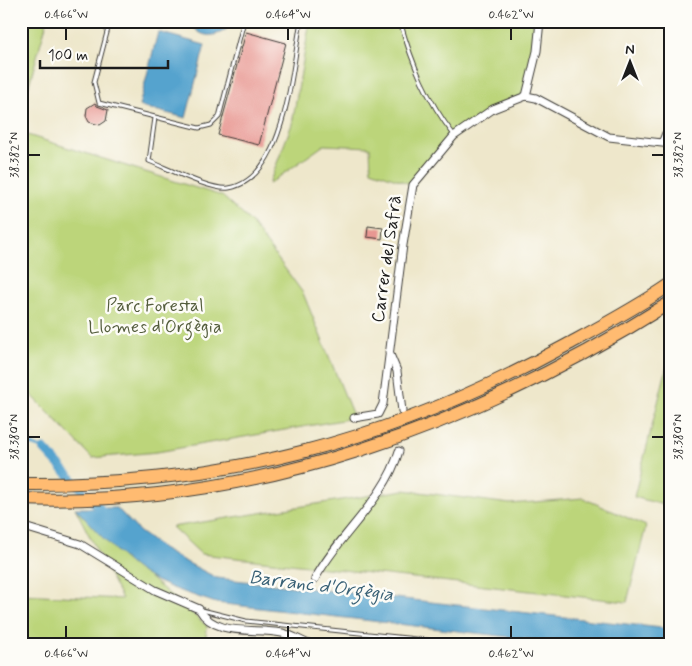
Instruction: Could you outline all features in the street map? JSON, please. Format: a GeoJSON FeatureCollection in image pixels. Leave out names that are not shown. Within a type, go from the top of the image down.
{"type":"FeatureCollection","features":[{"type":"Feature","properties":{"kind":"highway"},"geometry":{"type":"LineString","coordinates":[[21,484],[69,485],[112,483],[190,475],[265,462],[380,430],[458,400],[520,371],[671,284]]}},
{"type":"Feature","properties":{"kind":"highway"},"geometry":{"type":"LineString","coordinates":[[21,499],[119,498],[247,480],[353,453],[391,441],[481,405],[610,338],[671,302]]}},
{"type":"Feature","properties":{"kind":"street"},"geometry":{"type":"LineString","coordinates":[[540,21],[537,51],[526,96],[536,98],[610,137],[671,144]]}},
{"type":"Feature","properties":{"kind":"street","name":"Carrer del Safrà"},"geometry":{"type":"LineString","coordinates":[[354,418],[378,414],[383,404],[414,185],[454,136],[493,109],[526,96]]}},
{"type":"Feature","properties":{"kind":"street"},"geometry":{"type":"LineString","coordinates":[[389,352],[397,371],[402,411]]}},
{"type":"Feature","properties":{"kind":"street"},"geometry":{"type":"LineString","coordinates":[[315,579],[323,564],[378,493],[395,465],[399,450]]}},
{"type":"Feature","properties":{"kind":"street"},"geometry":{"type":"LineString","coordinates":[[21,526],[80,544],[155,590],[199,609],[202,615],[220,626],[233,630],[285,634],[311,645]]}},
{"type":"Feature","properties":{"kind":"lane"},"geometry":{"type":"LineString","coordinates":[[110,21],[94,82],[99,103],[199,128],[211,125],[219,117],[244,21]]}},
{"type":"Feature","properties":{"kind":"lane"},"geometry":{"type":"LineString","coordinates":[[155,118],[149,161],[205,184],[228,188],[250,180],[264,164],[282,125],[301,21]]}},
{"type":"Feature","properties":{"kind":"lane"},"geometry":{"type":"LineString","coordinates":[[400,21],[409,53],[434,110],[454,136]]}},
{"type":"Feature","properties":{"kind":"lane"},"geometry":{"type":"LineString","coordinates":[[660,143],[664,133],[671,128]]}},
{"type":"Feature","properties":{"kind":"lane"},"geometry":{"type":"LineString","coordinates":[[199,609],[246,621],[473,645]]}},
{"type":"Feature","properties":{"kind":"green space"},"geometry":{"type":"Polygon","coordinates":[[[21,21],[47,21],[21,113],[21,21]]]}},
{"type":"Feature","properties":{"kind":"green space"},"geometry":{"type":"Polygon","coordinates":[[[310,21],[540,21],[526,96],[493,109],[455,136],[413,185],[371,170],[370,147],[324,145],[269,184],[292,124],[310,21]]]}},
{"type":"Feature","properties":{"kind":"green space","name":"Parc Forestal Llomes d'Orgègia"},"geometry":{"type":"Polygon","coordinates":[[[21,133],[222,196],[250,221],[303,293],[354,418],[157,452],[92,458],[21,384],[21,133]]]}},
{"type":"Feature","properties":{"kind":"green space"},"geometry":{"type":"Polygon","coordinates":[[[671,351],[671,507],[634,497],[671,351]]]}},
{"type":"Feature","properties":{"kind":"green space"},"geometry":{"type":"Polygon","coordinates":[[[404,490],[510,504],[583,498],[646,526],[627,602],[201,554],[172,527],[404,490]]]}},
{"type":"Feature","properties":{"kind":"green space"},"geometry":{"type":"Polygon","coordinates":[[[75,508],[110,544],[207,626],[205,645],[21,645],[21,594],[122,599],[75,508]]]}},
{"type":"Feature","properties":{"kind":"water"},"geometry":{"type":"Polygon","coordinates":[[[190,21],[234,21],[218,34],[205,35],[194,28],[190,21]]]}},
{"type":"Feature","properties":{"kind":"water"},"geometry":{"type":"Polygon","coordinates":[[[158,32],[205,45],[186,118],[139,106],[158,32]]]}},
{"type":"Feature","properties":{"kind":"water"},"geometry":{"type":"Polygon","coordinates":[[[75,508],[117,508],[140,532],[169,553],[217,578],[671,629],[671,645],[579,645],[216,603],[165,585],[138,570],[113,548],[75,508]]]}},
{"type":"Feature","properties":{"kind":"building"},"geometry":{"type":"Polygon","coordinates":[[[246,32],[286,43],[259,145],[218,135],[246,32]]]}},
{"type":"Feature","properties":{"kind":"building"},"geometry":{"type":"Polygon","coordinates":[[[95,103],[97,106],[108,110],[106,121],[100,125],[89,122],[86,116],[87,108],[95,103]]]}},
{"type":"Feature","properties":{"kind":"building"},"geometry":{"type":"Polygon","coordinates":[[[368,226],[383,228],[382,239],[367,237],[368,226]]]}},
{"type":"Feature","properties":{"kind":"waterway","name":"Barranc d'Orgègia"},"geometry":{"type":"LineString","coordinates":[[21,441],[44,449]]}},
{"type":"Feature","properties":{"kind":"waterway","name":"Barranc d'Orgègia"},"geometry":{"type":"LineString","coordinates":[[44,449],[107,516]]}}]}
